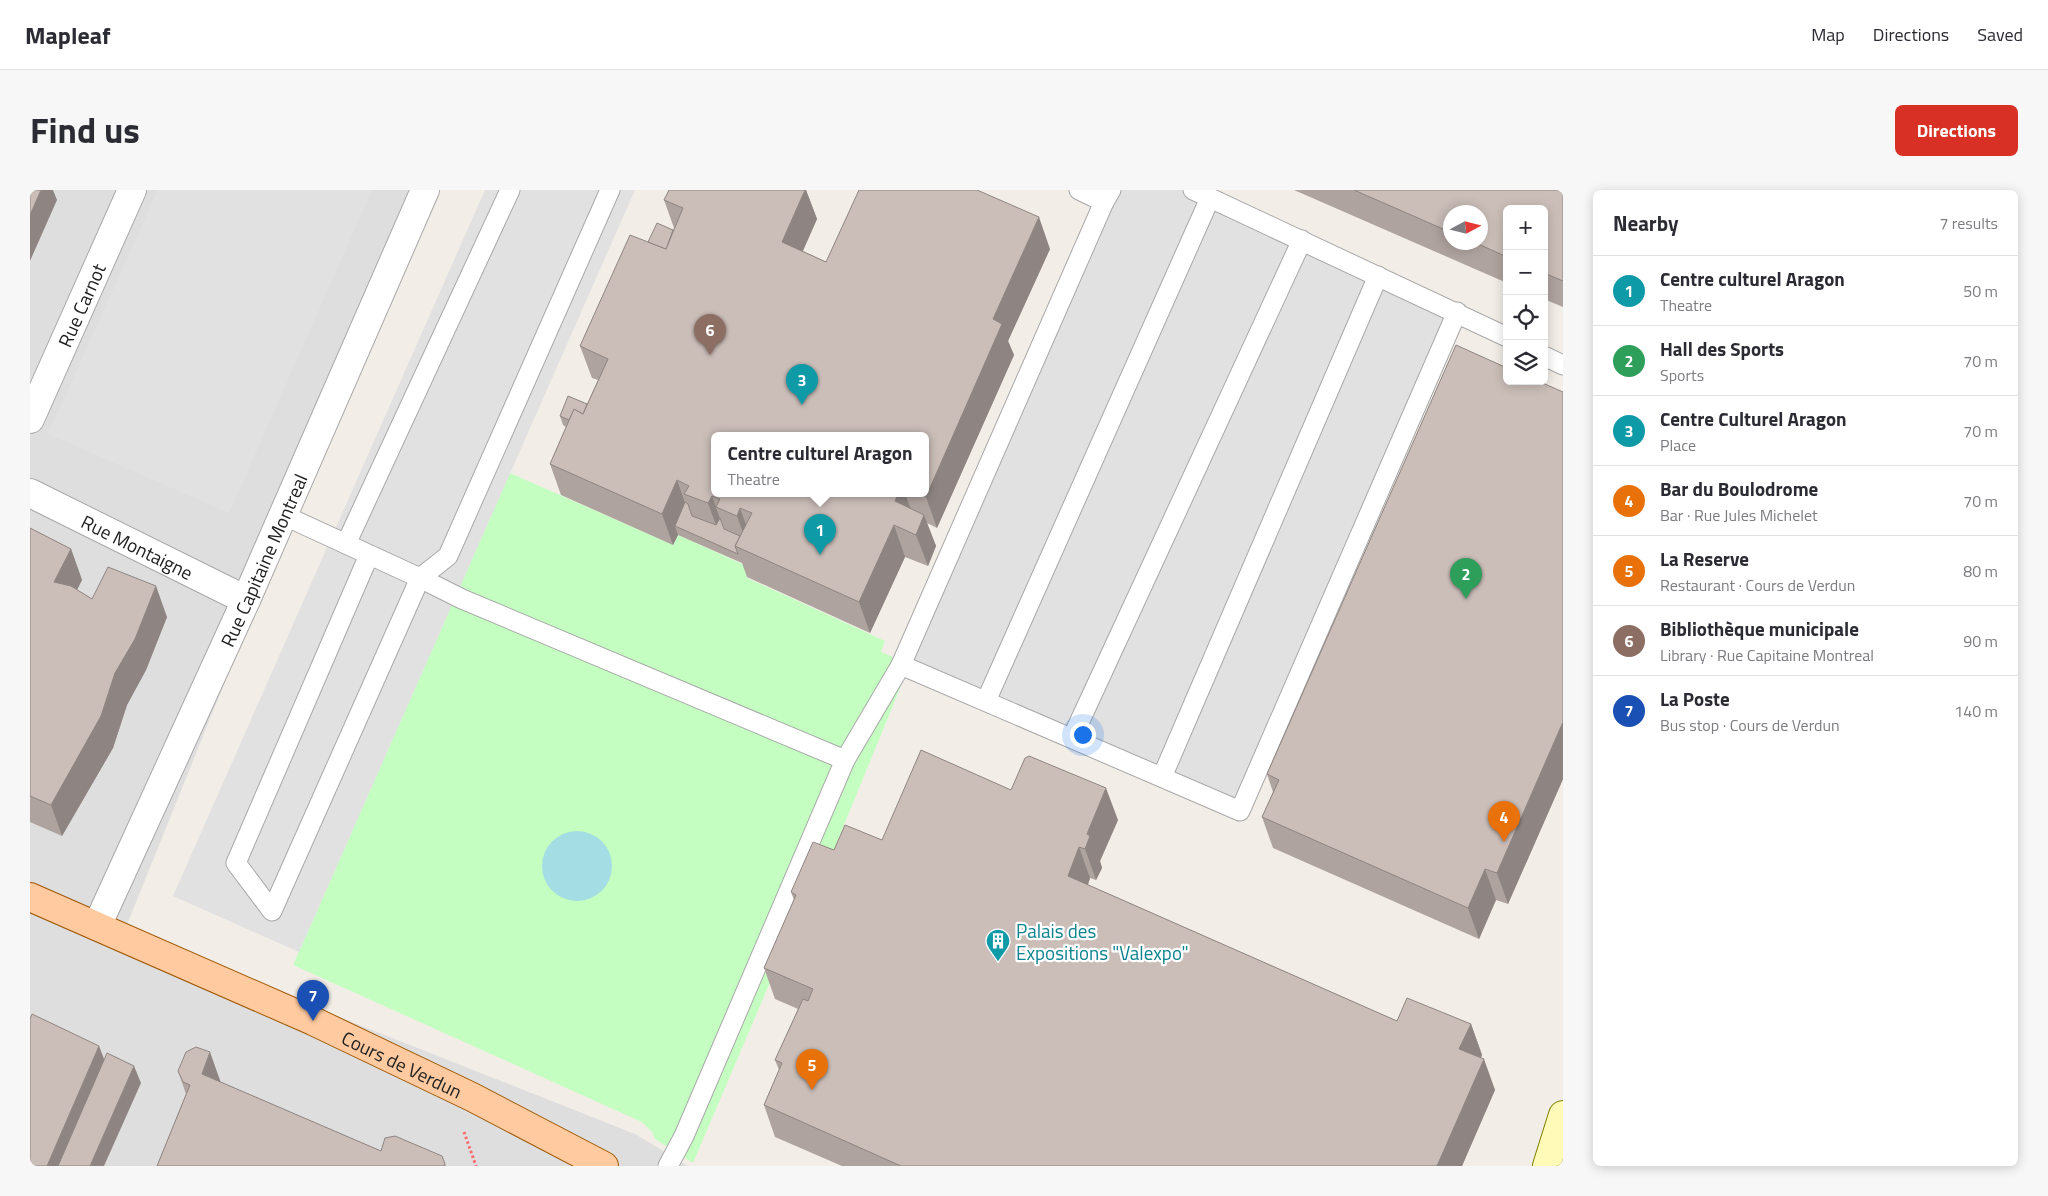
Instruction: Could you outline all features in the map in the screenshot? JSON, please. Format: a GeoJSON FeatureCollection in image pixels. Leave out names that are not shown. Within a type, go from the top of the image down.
{"type":"FeatureCollection","features":[{"type":"Feature","properties":{"kind":"main road","name":"Cours de Verdun"},"geometry":{"type":"LineString","coordinates":[[30,897],[322,1025],[472,1097],[592,1163]]}},
{"type":"Feature","properties":{"kind":"main road"},"geometry":{"type":"LineString","coordinates":[[1547,1166],[1563,1115]]}},
{"type":"Feature","properties":{"kind":"street","name":"Rue Carnot"},"geometry":{"type":"LineString","coordinates":[[30,419],[132,190]]}},
{"type":"Feature","properties":{"kind":"street","name":"Rue Capitaine Montreal"},"geometry":{"type":"LineString","coordinates":[[98,926],[246,600],[425,190]]}},
{"type":"Feature","properties":{"kind":"street","name":"Rue Montaigne"},"geometry":{"type":"LineString","coordinates":[[30,493],[246,600]]}},
{"type":"Feature","properties":{"kind":"lane"},"geometry":{"type":"LineString","coordinates":[[346,544],[510,190]]}},
{"type":"Feature","properties":{"kind":"lane"},"geometry":{"type":"LineString","coordinates":[[369,555],[236,862],[272,912],[420,578],[448,556],[610,190]]}},
{"type":"Feature","properties":{"kind":"lane"},"geometry":{"type":"LineString","coordinates":[[668,1166],[688,1127],[845,760],[900,665],[1108,196],[1079,190]]}},
{"type":"Feature","properties":{"kind":"lane"},"geometry":{"type":"LineString","coordinates":[[1193,190],[1503,335]]}},
{"type":"Feature","properties":{"kind":"lane"},"geometry":{"type":"LineString","coordinates":[[986,701],[1210,198]]}},
{"type":"Feature","properties":{"kind":"lane"},"geometry":{"type":"LineString","coordinates":[[1072,738],[1302,240]]}},
{"type":"Feature","properties":{"kind":"lane"},"geometry":{"type":"LineString","coordinates":[[1162,776],[1378,276]]}},
{"type":"Feature","properties":{"kind":"lane"},"geometry":{"type":"LineString","coordinates":[[900,665],[1240,811],[1457,312]]}},
{"type":"Feature","properties":{"kind":"lane"},"geometry":{"type":"LineString","coordinates":[[1548,358],[1563,365]]}},
{"type":"Feature","properties":{"kind":"lane"},"geometry":{"type":"LineString","coordinates":[[283,515],[462,599],[845,760]]}},
{"type":"Feature","properties":{"kind":"shaded area"},"geometry":{"type":"Polygon","coordinates":[[[30,190],[423,190],[124,932],[635,1134],[688,1166],[30,1166],[30,190]]]}},
{"type":"Feature","properties":{"kind":"shaded area"},"geometry":{"type":"Polygon","coordinates":[[[158,190],[372,190],[229,513],[48,434],[158,190]]]}},
{"type":"Feature","properties":{"kind":"shaded area"},"geometry":{"type":"Polygon","coordinates":[[[485,190],[635,190],[299,952],[173,896],[485,190]]]}},
{"type":"Feature","properties":{"kind":"shaded area"},"geometry":{"type":"Polygon","coordinates":[[[1115,190],[1193,190],[1457,312],[1240,811],[901,665],[1115,190]]]}},
{"type":"Feature","properties":{"kind":"green space"},"geometry":{"type":"Polygon","coordinates":[[[510,473],[673,545],[678,535],[751,568],[747,578],[885,641],[881,652],[910,664],[828,864],[797,919],[693,1163],[655,1139],[652,1132],[642,1122],[293,965],[510,473]]]}},
{"type":"Feature","properties":{"kind":"water"},"geometry":{"type":"Polygon","coordinates":[[[584,831],[597,837],[606,846],[610,852],[612,866],[610,880],[602,891],[591,899],[570,901],[563,899],[552,891],[544,880],[542,859],[544,852],[552,841],[563,833],[584,831]]]}},
{"type":"Feature","properties":{"kind":"building"},"geometry":{"type":"Polygon","coordinates":[[[30,190],[41,190],[30,215],[30,190]]]}},
{"type":"Feature","properties":{"kind":"building"},"geometry":{"type":"Polygon","coordinates":[[[669,190],[805,190],[782,242],[826,262],[859,190],[977,190],[1039,217],[993,319],[1002,324],[929,490],[929,432],[711,432],[711,497],[708,503],[684,494],[689,486],[677,480],[662,514],[550,464],[574,409],[583,414],[608,359],[580,346],[630,235],[666,249],[683,208],[664,200],[669,190]]]}},
{"type":"Feature","properties":{"kind":"building"},"geometry":{"type":"Polygon","coordinates":[[[1354,190],[1563,190],[1563,281],[1548,275],[1548,205],[1503,205],[1503,255],[1488,248],[1488,205],[1443,205],[1443,229],[1354,190]]]}},
{"type":"Feature","properties":{"kind":"building"},"geometry":{"type":"Polygon","coordinates":[[[657,223],[673,230],[666,249],[648,242],[657,223]]]}},
{"type":"Feature","properties":{"kind":"building"},"geometry":{"type":"Polygon","coordinates":[[[1456,345],[1503,366],[1503,385],[1547,385],[1563,392],[1563,722],[1497,873],[1485,869],[1468,908],[1262,817],[1279,780],[1267,774],[1456,345]]]}},
{"type":"Feature","properties":{"kind":"building"},"geometry":{"type":"Polygon","coordinates":[[[568,396],[587,404],[583,414],[574,409],[569,420],[560,416],[568,396]]]}},
{"type":"Feature","properties":{"kind":"building"},"geometry":{"type":"Polygon","coordinates":[[[715,497],[897,497],[895,501],[924,515],[916,535],[894,525],[859,602],[735,546],[752,513],[740,508],[737,516],[716,507],[720,499],[715,497]]]}},
{"type":"Feature","properties":{"kind":"building"},"geometry":{"type":"Polygon","coordinates":[[[685,502],[688,504],[692,516],[716,525],[720,518],[724,529],[740,536],[735,546],[738,554],[675,526],[685,502]]]}},
{"type":"Feature","properties":{"kind":"building"},"geometry":{"type":"Polygon","coordinates":[[[30,528],[71,549],[54,582],[71,586],[92,599],[108,567],[156,586],[135,639],[115,673],[101,716],[51,805],[30,796],[30,528]]]}},
{"type":"Feature","properties":{"kind":"building","name":"Palais des Expositions \"Valexpo\""},"geometry":{"type":"Polygon","coordinates":[[[921,750],[1011,790],[1025,758],[1029,756],[1106,788],[1087,834],[1090,836],[1085,849],[1079,847],[1068,876],[1397,1021],[1407,998],[1471,1024],[1459,1049],[1484,1059],[1437,1166],[901,1166],[764,1105],[782,1063],[775,1060],[803,999],[808,1001],[813,989],[764,968],[796,895],[791,892],[813,842],[834,850],[845,825],[882,840],[921,750]]]}},
{"type":"Feature","properties":{"kind":"building"},"geometry":{"type":"Polygon","coordinates":[[[32,1014],[99,1046],[47,1166],[30,1166],[30,1019],[32,1014]]]}},
{"type":"Feature","properties":{"kind":"building"},"geometry":{"type":"Polygon","coordinates":[[[196,1047],[210,1052],[202,1074],[381,1151],[385,1138],[395,1136],[442,1156],[445,1164],[444,1166],[157,1166],[190,1085],[183,1082],[178,1071],[186,1052],[196,1047]]]}},
{"type":"Feature","properties":{"kind":"building"},"geometry":{"type":"Polygon","coordinates":[[[107,1053],[134,1066],[90,1166],[58,1166],[107,1053]]]}},
{"type":"Feature","properties":{"kind":"place","name":"Bibliothèque municipale"},"geometry":{"type":"Point","coordinates":[710,355]}},
{"type":"Feature","properties":{"kind":"place","name":"Centre Culturel Aragon"},"geometry":{"type":"Point","coordinates":[802,405]}},
{"type":"Feature","properties":{"kind":"place","name":"Centre culturel Aragon"},"geometry":{"type":"Point","coordinates":[820,555]}},
{"type":"Feature","properties":{"kind":"place","name":"Hall des Sports"},"geometry":{"type":"Point","coordinates":[1466,599]}},
{"type":"Feature","properties":{"kind":"place","name":"Bar du Boulodrome"},"geometry":{"type":"Point","coordinates":[1504,842]}},
{"type":"Feature","properties":{"kind":"place","name":"Palais des Expositions \"Valexpo\""},"geometry":{"type":"Point","coordinates":[998,962]}},
{"type":"Feature","properties":{"kind":"place","name":"La Poste"},"geometry":{"type":"Point","coordinates":[313,1021]}},
{"type":"Feature","properties":{"kind":"place","name":"La Reserve"},"geometry":{"type":"Point","coordinates":[812,1090]}}]}
